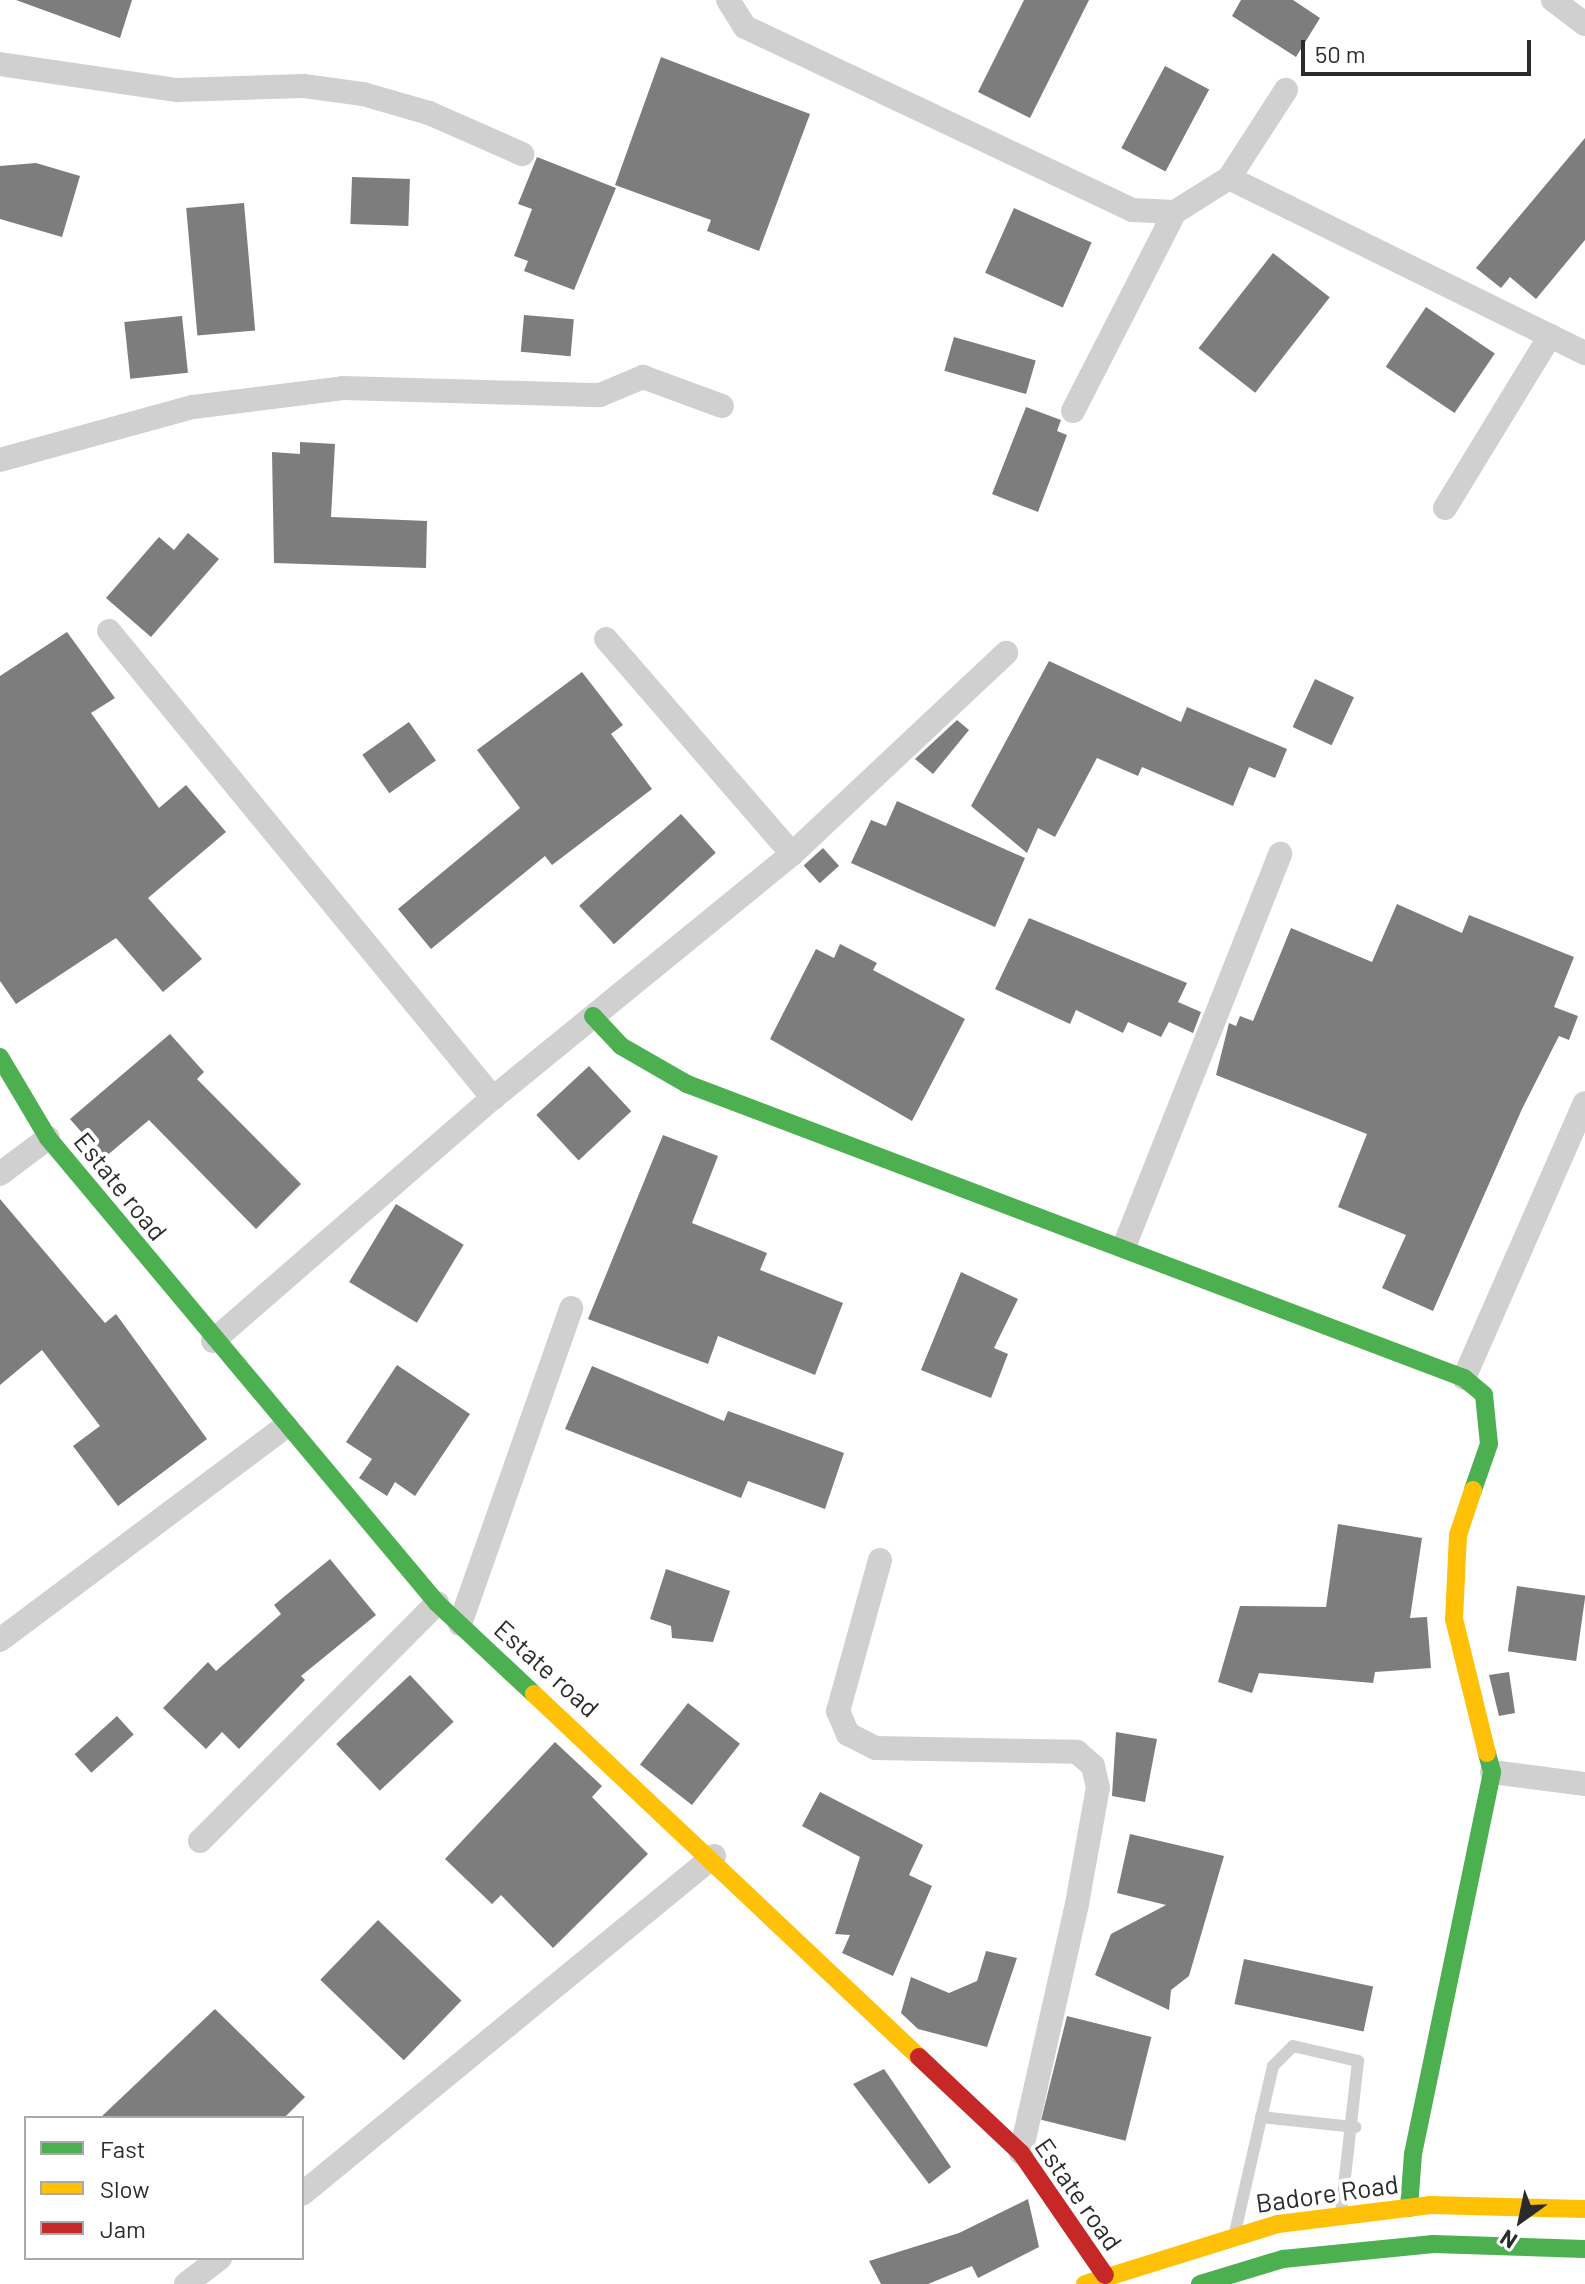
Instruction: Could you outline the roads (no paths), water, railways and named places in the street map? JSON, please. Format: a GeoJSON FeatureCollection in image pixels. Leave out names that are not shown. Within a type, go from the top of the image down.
{"type":"FeatureCollection","features":[{"type":"Feature","properties":{"kind":"street"},"geometry":{"type":"LineString","coordinates":[[728,0],[745,27],[1132,210],[1175,212]]}},
{"type":"Feature","properties":{"kind":"street"},"geometry":{"type":"LineString","coordinates":[[1553,0],[1585,24]]}},
{"type":"Feature","properties":{"kind":"street"},"geometry":{"type":"LineString","coordinates":[[0,64],[177,90],[304,86],[363,94],[429,113],[522,154]]}},
{"type":"Feature","properties":{"kind":"street"},"geometry":{"type":"LineString","coordinates":[[1073,411],[1175,212],[1229,178],[1286,90]]}},
{"type":"Feature","properties":{"kind":"street"},"geometry":{"type":"LineString","coordinates":[[1229,178],[1585,353]]}},
{"type":"Feature","properties":{"kind":"street"},"geometry":{"type":"LineString","coordinates":[[1445,508],[1550,336]]}},
{"type":"Feature","properties":{"kind":"street"},"geometry":{"type":"LineString","coordinates":[[0,460],[193,407],[343,388],[600,395],[643,377],[722,406]]}},
{"type":"Feature","properties":{"kind":"street"},"geometry":{"type":"LineString","coordinates":[[109,631],[493,1098]]}},
{"type":"Feature","properties":{"kind":"street"},"geometry":{"type":"LineString","coordinates":[[606,639],[792,854]]}},
{"type":"Feature","properties":{"kind":"street"},"geometry":{"type":"LineString","coordinates":[[213,1341],[493,1098],[792,854],[1006,653]]}},
{"type":"Feature","properties":{"kind":"street"},"geometry":{"type":"LineString","coordinates":[[1125,1244],[1280,854]]}},
{"type":"Feature","properties":{"kind":"street"},"geometry":{"type":"LineString","coordinates":[[593,1016],[621,1046],[687,1084],[1125,1244],[1464,1378],[1484,1395],[1489,1444],[1458,1535],[1454,1619],[1492,1772],[1413,2154],[1409,2208]]}},
{"type":"Feature","properties":{"kind":"street","name":"Estate road"},"geometry":{"type":"LineString","coordinates":[[0,1057],[48,1138],[213,1341],[437,1603],[714,1856],[1021,2153],[1105,2275]]}},
{"type":"Feature","properties":{"kind":"street"},"geometry":{"type":"LineString","coordinates":[[1464,1378],[1585,1103]]}},
{"type":"Feature","properties":{"kind":"street"},"geometry":{"type":"LineString","coordinates":[[0,1174],[48,1138]]}},
{"type":"Feature","properties":{"kind":"street"},"geometry":{"type":"LineString","coordinates":[[460,1624],[571,1308]]}},
{"type":"Feature","properties":{"kind":"street"},"geometry":{"type":"LineString","coordinates":[[0,1640],[286,1426]]}},
{"type":"Feature","properties":{"kind":"street"},"geometry":{"type":"LineString","coordinates":[[880,1560],[838,1711],[848,1734],[876,1748],[1077,1752],[1093,1766],[1098,1787],[1080,1890],[1021,2153]]}},
{"type":"Feature","properties":{"kind":"street"},"geometry":{"type":"LineString","coordinates":[[200,1841],[437,1603]]}},
{"type":"Feature","properties":{"kind":"street"},"geometry":{"type":"LineString","coordinates":[[1492,1772],[1585,1784]]}},
{"type":"Feature","properties":{"kind":"street"},"geometry":{"type":"LineString","coordinates":[[304,2192],[714,1856]]}},
{"type":"Feature","properties":{"kind":"street","name":"Badore Road"},"geometry":{"type":"LineString","coordinates":[[1085,2284],[1235,2232],[1340,2216],[1409,2208],[1585,2209]]}},
{"type":"Feature","properties":{"kind":"street"},"geometry":{"type":"LineString","coordinates":[[1200,2284],[1283,2259],[1354,2251],[1433,2244],[1585,2249]]}},
{"type":"Feature","properties":{"kind":"street"},"geometry":{"type":"LineString","coordinates":[[186,2284],[217,2260]]}},
{"type":"Feature","properties":{"kind":"lane"},"geometry":{"type":"LineString","coordinates":[[1235,2232],[1273,2066],[1293,2046],[1358,2061],[1355,2127],[1340,2216]]}},
{"type":"Feature","properties":{"kind":"lane"},"geometry":{"type":"LineString","coordinates":[[1261,2117],[1355,2127]]}}]}
